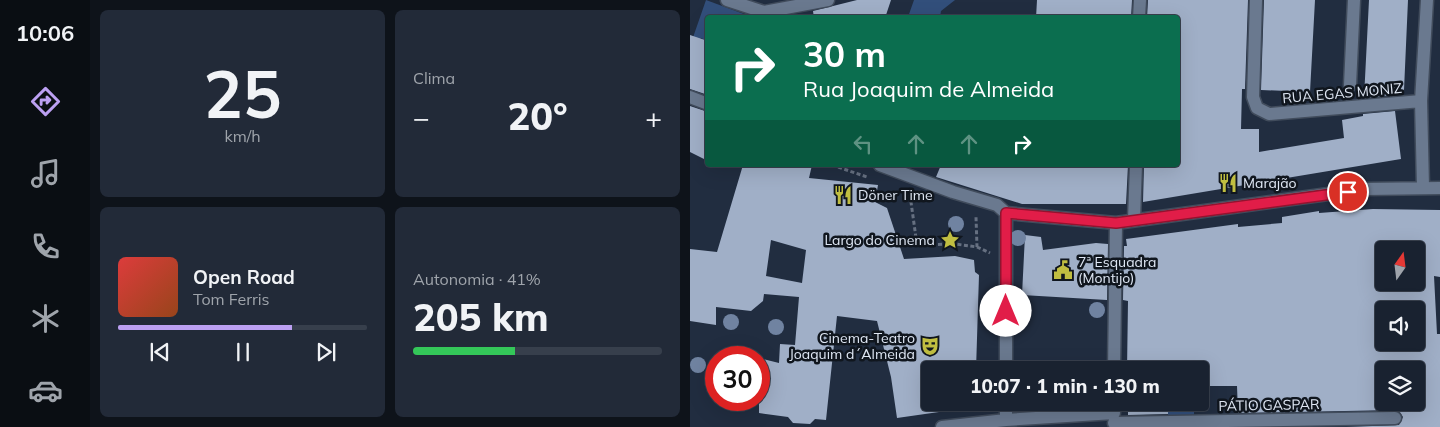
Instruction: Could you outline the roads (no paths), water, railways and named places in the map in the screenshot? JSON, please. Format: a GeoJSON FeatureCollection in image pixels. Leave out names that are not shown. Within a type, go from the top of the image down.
{"type":"FeatureCollection","features":[{"type":"Feature","properties":{"kind":"street"},"geometry":{"type":"LineString","coordinates":[[726,0],[764,12],[828,0]]}},
{"type":"Feature","properties":{"kind":"street"},"geometry":{"type":"LineString","coordinates":[[1139,15],[1140,0]]}},
{"type":"Feature","properties":{"kind":"street","name":"RUA EGAS MONIZ"},"geometry":{"type":"LineString","coordinates":[[1256,0],[1253,96],[1257,108],[1268,114],[1421,101]]}},
{"type":"Feature","properties":{"kind":"street"},"geometry":{"type":"LineString","coordinates":[[1350,85],[1354,0]]}},
{"type":"Feature","properties":{"kind":"street","name":"RUA EGAS MONIZ"},"geometry":{"type":"LineString","coordinates":[[1424,187],[1421,101],[1427,0]]}},
{"type":"Feature","properties":{"kind":"street"},"geometry":{"type":"LineString","coordinates":[[690,98],[705,103]]}},
{"type":"Feature","properties":{"kind":"street"},"geometry":{"type":"LineString","coordinates":[[885,167],[954,192],[997,205],[1006,213],[1116,223],[1134,219],[1224,210],[1365,189],[1440,188]]}},
{"type":"Feature","properties":{"kind":"street"},"geometry":{"type":"LineString","coordinates":[[1134,219],[1136,167]]}},
{"type":"Feature","properties":{"kind":"street"},"geometry":{"type":"LineString","coordinates":[[1006,213],[1006,361]]}},
{"type":"Feature","properties":{"kind":"street"},"geometry":{"type":"LineString","coordinates":[[1114,361],[1116,223]]}},
{"type":"Feature","properties":{"kind":"street"},"geometry":{"type":"LineString","coordinates":[[1006,411],[1006,420]]}},
{"type":"Feature","properties":{"kind":"street","name":"PÁTIO GASPAR"},"geometry":{"type":"LineString","coordinates":[[942,427],[1006,420],[1114,416],[1395,418]]}},
{"type":"Feature","properties":{"kind":"place","name":"Marajão"},"geometry":{"type":"Point","coordinates":[1228,183]}},
{"type":"Feature","properties":{"kind":"place","name":"Döner Time"},"geometry":{"type":"Point","coordinates":[843,195]}},
{"type":"Feature","properties":{"kind":"place","name":"Largo do Cinema"},"geometry":{"type":"Point","coordinates":[950,240]}},
{"type":"Feature","properties":{"kind":"place","name":"7ª Esquadra (Montijo)"},"geometry":{"type":"Point","coordinates":[1063,270]}},
{"type":"Feature","properties":{"kind":"place","name":"Cinema-Teatro Joaquim d´Almeida"},"geometry":{"type":"Point","coordinates":[930,346]}}]}
